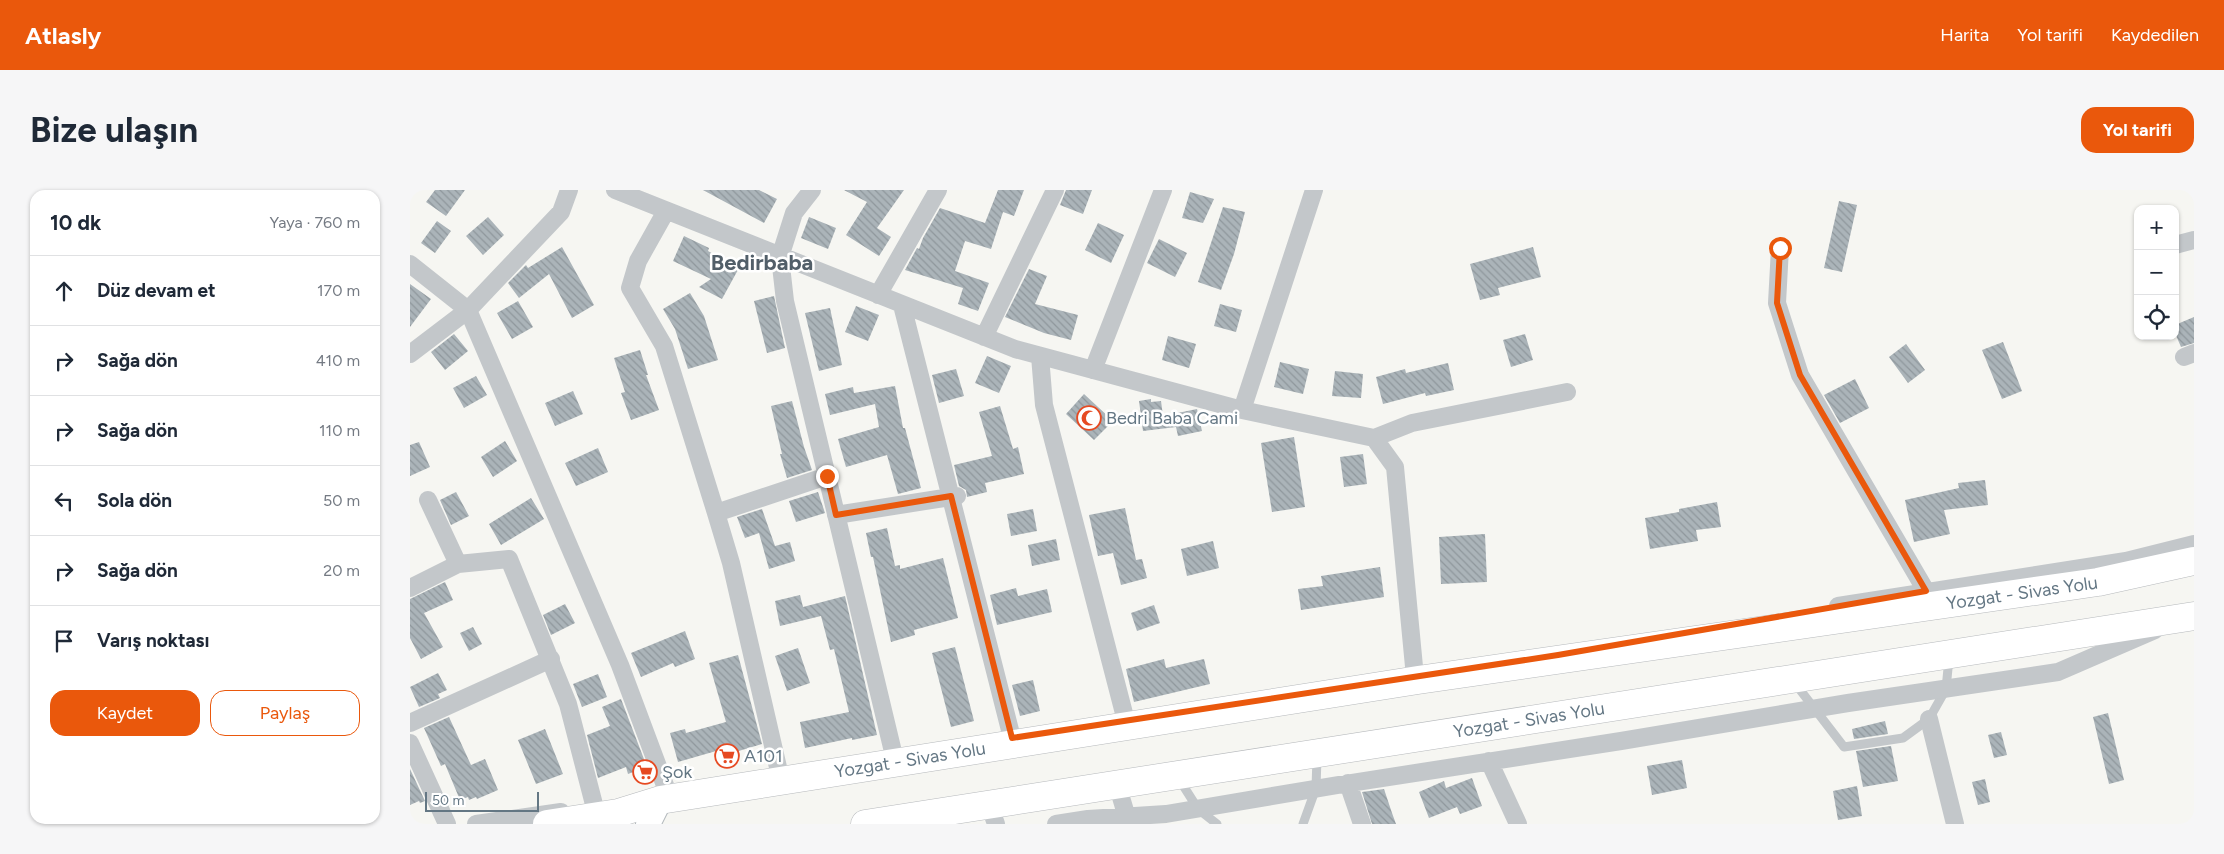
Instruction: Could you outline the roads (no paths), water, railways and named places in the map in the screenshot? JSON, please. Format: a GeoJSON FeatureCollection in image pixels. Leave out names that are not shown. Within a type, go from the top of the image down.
{"type":"FeatureCollection","features":[{"type":"Feature","properties":{"kind":"highway","name":"Yozgat - Sivas Yolu"},"geometry":{"type":"LineString","coordinates":[[547,824],[596,811],[618,813],[664,798],[1428,678],[2098,582],[2194,562]]}},
{"type":"Feature","properties":{"kind":"highway","name":"Yozgat - Sivas Yolu"},"geometry":{"type":"LineString","coordinates":[[865,824],[993,814],[1117,784],[2188,617]]}},
{"type":"Feature","properties":{"kind":"main road"},"geometry":{"type":"LineString","coordinates":[[648,824],[664,798]]}},
{"type":"Feature","properties":{"kind":"street"},"geometry":{"type":"LineString","coordinates":[[410,354],[468,310],[561,212],[569,190]]}},
{"type":"Feature","properties":{"kind":"street"},"geometry":{"type":"LineString","coordinates":[[615,190],[1015,349],[1242,410],[1374,438],[1412,423],[1567,392]]}},
{"type":"Feature","properties":{"kind":"street"},"geometry":{"type":"LineString","coordinates":[[812,190],[794,213],[780,257],[785,301],[894,756]]}},
{"type":"Feature","properties":{"kind":"street"},"geometry":{"type":"LineString","coordinates":[[878,295],[938,190]]}},
{"type":"Feature","properties":{"kind":"street"},"geometry":{"type":"LineString","coordinates":[[984,337],[1055,190]]}},
{"type":"Feature","properties":{"kind":"street"},"geometry":{"type":"LineString","coordinates":[[1093,370],[1163,190]]}},
{"type":"Feature","properties":{"kind":"street"},"geometry":{"type":"LineString","coordinates":[[1242,410],[1314,190]]}},
{"type":"Feature","properties":{"kind":"street"},"geometry":{"type":"LineString","coordinates":[[666,211],[638,261],[630,288],[664,346],[716,513],[731,563],[780,776]]}},
{"type":"Feature","properties":{"kind":"street"},"geometry":{"type":"LineString","coordinates":[[2179,244],[2194,240]]}},
{"type":"Feature","properties":{"kind":"street"},"geometry":{"type":"LineString","coordinates":[[1780,248],[1777,303],[1800,375],[1926,591]]}},
{"type":"Feature","properties":{"kind":"street"},"geometry":{"type":"LineString","coordinates":[[410,264],[468,310],[620,665],[664,798],[894,756],[1558,655],[1926,591],[2126,561],[2194,544]]}},
{"type":"Feature","properties":{"kind":"street"},"geometry":{"type":"LineString","coordinates":[[902,305],[954,496],[1012,738]]}},
{"type":"Feature","properties":{"kind":"street"},"geometry":{"type":"LineString","coordinates":[[1040,356],[1044,405],[1126,721]]}},
{"type":"Feature","properties":{"kind":"street"},"geometry":{"type":"LineString","coordinates":[[1374,438],[1395,466],[1415,677]]}},
{"type":"Feature","properties":{"kind":"street"},"geometry":{"type":"LineString","coordinates":[[716,513],[827,476]]}},
{"type":"Feature","properties":{"kind":"street"},"geometry":{"type":"LineString","coordinates":[[836,515],[954,496]]}},
{"type":"Feature","properties":{"kind":"street"},"geometry":{"type":"LineString","coordinates":[[428,500],[458,564]]}},
{"type":"Feature","properties":{"kind":"street"},"geometry":{"type":"LineString","coordinates":[[410,588],[458,564],[509,559],[568,704],[596,811],[476,824]]}},
{"type":"Feature","properties":{"kind":"street"},"geometry":{"type":"LineString","coordinates":[[1056,824],[1088,819],[1127,820],[1813,708],[2058,672],[2188,617]]}},
{"type":"Feature","properties":{"kind":"street"},"geometry":{"type":"LineString","coordinates":[[410,723],[551,659]]}},
{"type":"Feature","properties":{"kind":"street"},"geometry":{"type":"LineString","coordinates":[[1929,719],[1955,824]]}},
{"type":"Feature","properties":{"kind":"street"},"geometry":{"type":"LineString","coordinates":[[410,743],[447,824]]}},
{"type":"Feature","properties":{"kind":"street"},"geometry":{"type":"LineString","coordinates":[[1489,762],[1518,824]]}},
{"type":"Feature","properties":{"kind":"street"},"geometry":{"type":"LineString","coordinates":[[1117,784],[1127,820]]}},
{"type":"Feature","properties":{"kind":"street"},"geometry":{"type":"LineString","coordinates":[[1348,784],[1362,824]]}},
{"type":"Feature","properties":{"kind":"lane"},"geometry":{"type":"LineString","coordinates":[[1792,679],[1844,746],[1903,738],[1929,719],[1946,689],[1949,655]]}},
{"type":"Feature","properties":{"kind":"lane"},"geometry":{"type":"LineString","coordinates":[[1303,824],[1316,788],[1318,753]]}},
{"type":"Feature","properties":{"kind":"lane"},"geometry":{"type":"LineString","coordinates":[[1176,775],[1198,808],[1217,824]]}},
{"type":"Feature","properties":{"kind":"place","name":"Bedri Baba Cami"},"geometry":{"type":"Point","coordinates":[1089,418]}},
{"type":"Feature","properties":{"kind":"place","name":"A101"},"geometry":{"type":"Point","coordinates":[727,756]}},
{"type":"Feature","properties":{"kind":"place","name":"Şok"},"geometry":{"type":"Point","coordinates":[645,772]}},
{"type":"Feature","properties":{"kind":"district","name":"Bedirbaba"},"geometry":{"type":"Point","coordinates":[762,262]}}]}
